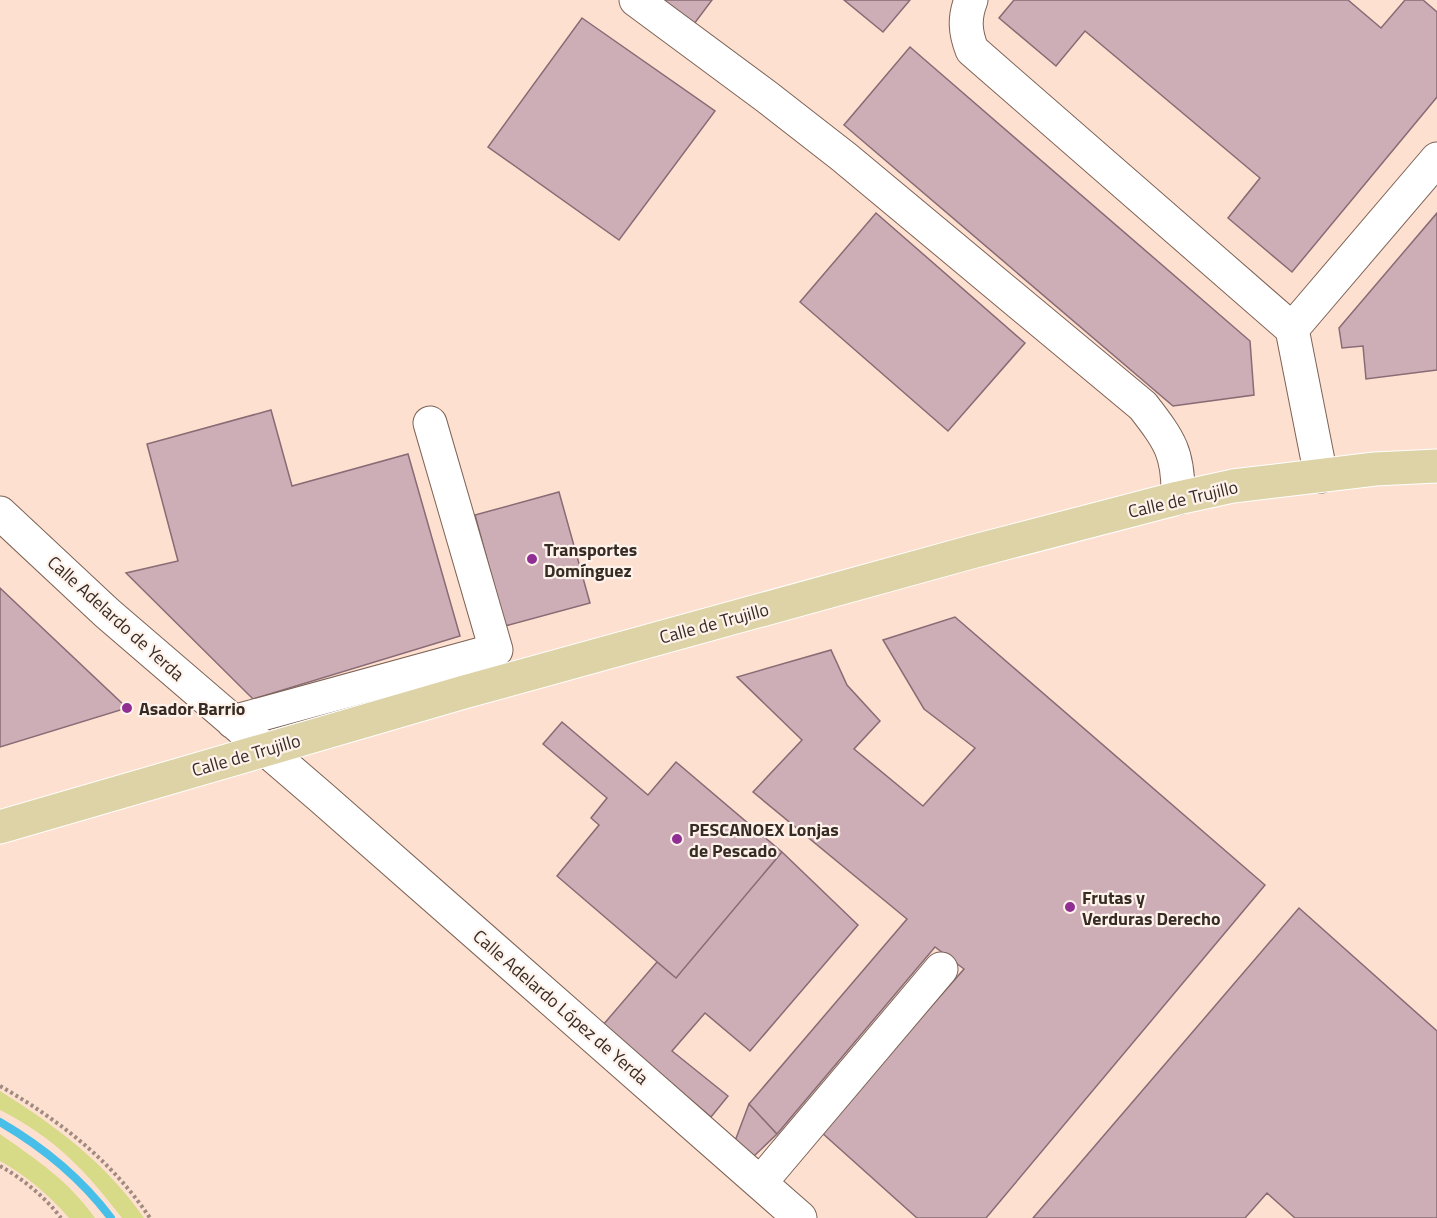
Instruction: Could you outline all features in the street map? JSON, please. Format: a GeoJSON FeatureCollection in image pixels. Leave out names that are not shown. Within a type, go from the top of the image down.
{"type":"FeatureCollection","features":[{"type":"Feature","properties":{"kind":"main road","name":"Calle de Trujillo"},"geometry":{"type":"LineString","coordinates":[[0,826],[464,692],[975,551],[1178,498],[1233,486],[1375,469],[1437,466]]}},
{"type":"Feature","properties":{"kind":"street"},"geometry":{"type":"LineString","coordinates":[[636,0],[844,157],[1143,406],[1167,437],[1179,471],[1178,498]]}},
{"type":"Feature","properties":{"kind":"street"},"geometry":{"type":"LineString","coordinates":[[971,0],[966,13],[965,33],[972,50],[1292,329],[1321,476]]}},
{"type":"Feature","properties":{"kind":"street"},"geometry":{"type":"LineString","coordinates":[[1292,329],[1437,159]]}},
{"type":"Feature","properties":{"kind":"street"},"geometry":{"type":"LineString","coordinates":[[233,722],[496,650],[430,423]]}},
{"type":"Feature","properties":{"kind":"street","name":"Calle Adelardo de Yerda"},"geometry":{"type":"LineString","coordinates":[[0,513],[107,613],[265,750]]}},
{"type":"Feature","properties":{"kind":"street","name":"Calle Adelardo López de Yerda"},"geometry":{"type":"LineString","coordinates":[[265,750],[800,1218]]}},
{"type":"Feature","properties":{"kind":"street"},"geometry":{"type":"LineString","coordinates":[[760,1183],[941,969]]}},
{"type":"Feature","properties":{"kind":"path"},"geometry":{"type":"LineString","coordinates":[[0,1086],[33,1105],[107,1164],[135,1196],[150,1218]]}},
{"type":"Feature","properties":{"kind":"path"},"geometry":{"type":"LineString","coordinates":[[0,1166],[20,1179],[61,1218]]}},
{"type":"Feature","properties":{"kind":"green space"},"geometry":{"type":"Polygon","coordinates":[[[0,1091],[79,1147],[114,1180],[144,1218],[122,1218],[68,1156],[37,1132],[0,1110],[0,1091]]]}},
{"type":"Feature","properties":{"kind":"green space"},"geometry":{"type":"Polygon","coordinates":[[[0,1134],[40,1162],[63,1182],[95,1218],[69,1218],[37,1186],[0,1161],[0,1134]]]}},
{"type":"Feature","properties":{"kind":"building"},"geometry":{"type":"Polygon","coordinates":[[[661,0],[712,0],[694,24],[661,0]]]}},
{"type":"Feature","properties":{"kind":"building"},"geometry":{"type":"Polygon","coordinates":[[[844,0],[910,0],[883,32],[844,0]]]}},
{"type":"Feature","properties":{"kind":"building"},"geometry":{"type":"Polygon","coordinates":[[[1014,0],[1348,0],[1381,28],[1405,0],[1423,0],[1437,12],[1437,97],[1292,272],[1228,218],[1260,178],[1085,31],[1056,66],[999,18],[1014,0]]]}},
{"type":"Feature","properties":{"kind":"building"},"geometry":{"type":"Polygon","coordinates":[[[582,18],[715,111],[619,240],[488,147],[582,18]]]}},
{"type":"Feature","properties":{"kind":"building"},"geometry":{"type":"Polygon","coordinates":[[[910,47],[1250,341],[1254,395],[1173,406],[844,125],[910,47]]]}},
{"type":"Feature","properties":{"kind":"building"},"geometry":{"type":"Polygon","coordinates":[[[876,213],[1025,343],[948,431],[800,302],[876,213]]]}},
{"type":"Feature","properties":{"kind":"building"},"geometry":{"type":"Polygon","coordinates":[[[1437,213],[1437,370],[1366,379],[1363,346],[1342,348],[1339,328],[1437,213]]]}},
{"type":"Feature","properties":{"kind":"building"},"geometry":{"type":"Polygon","coordinates":[[[271,410],[292,486],[408,454],[460,636],[253,699],[126,573],[178,561],[147,444],[271,410]]]}},
{"type":"Feature","properties":{"kind":"building","name":"Transportes Domínguez"},"geometry":{"type":"Polygon","coordinates":[[[559,492],[590,603],[505,626],[475,515],[559,492]]]}},
{"type":"Feature","properties":{"kind":"building"},"geometry":{"type":"Polygon","coordinates":[[[0,588],[127,708],[0,747],[0,588]]]}},
{"type":"Feature","properties":{"kind":"building","name":"Frutas y Verduras Derecho"},"geometry":{"type":"Polygon","coordinates":[[[955,617],[1265,885],[986,1218],[917,1218],[821,1132],[964,969],[935,947],[777,1134],[749,1104],[907,919],[753,792],[802,740],[737,677],[831,650],[847,685],[880,721],[854,749],[923,806],[975,748],[924,709],[883,640],[955,617]]]}},
{"type":"Feature","properties":{"kind":"building","name":"PESCANOEX Lonjas de Pescado"},"geometry":{"type":"Polygon","coordinates":[[[562,722],[648,795],[676,762],[782,852],[676,978],[557,876],[599,825],[591,818],[607,798],[543,744],[562,722]]]}},
{"type":"Feature","properties":{"kind":"building"},"geometry":{"type":"Polygon","coordinates":[[[782,852],[858,925],[750,1051],[705,1013],[672,1051],[728,1096],[711,1117],[603,1025],[657,962],[676,978],[782,852]]]}},
{"type":"Feature","properties":{"kind":"building"},"geometry":{"type":"Polygon","coordinates":[[[1299,908],[1437,1031],[1437,1218],[1295,1218],[1267,1193],[1245,1218],[1033,1218],[1299,908]]]}},
{"type":"Feature","properties":{"kind":"building"},"geometry":{"type":"Polygon","coordinates":[[[749,1104],[777,1134],[753,1157],[735,1141],[749,1104]]]}},
{"type":"Feature","properties":{"kind":"waterway"},"geometry":{"type":"LineString","coordinates":[[0,1122],[60,1164],[111,1218]]}},
{"type":"Feature","properties":{"kind":"place","name":"Transportes Domínguez"},"geometry":{"type":"Point","coordinates":[532,559]}},
{"type":"Feature","properties":{"kind":"place","name":"Asador Barrio"},"geometry":{"type":"Point","coordinates":[127,708]}},
{"type":"Feature","properties":{"kind":"place","name":"PESCANOEX Lonjas de Pescado"},"geometry":{"type":"Point","coordinates":[677,839]}},
{"type":"Feature","properties":{"kind":"place","name":"Frutas y Verduras Derecho"},"geometry":{"type":"Point","coordinates":[1070,907]}}]}
